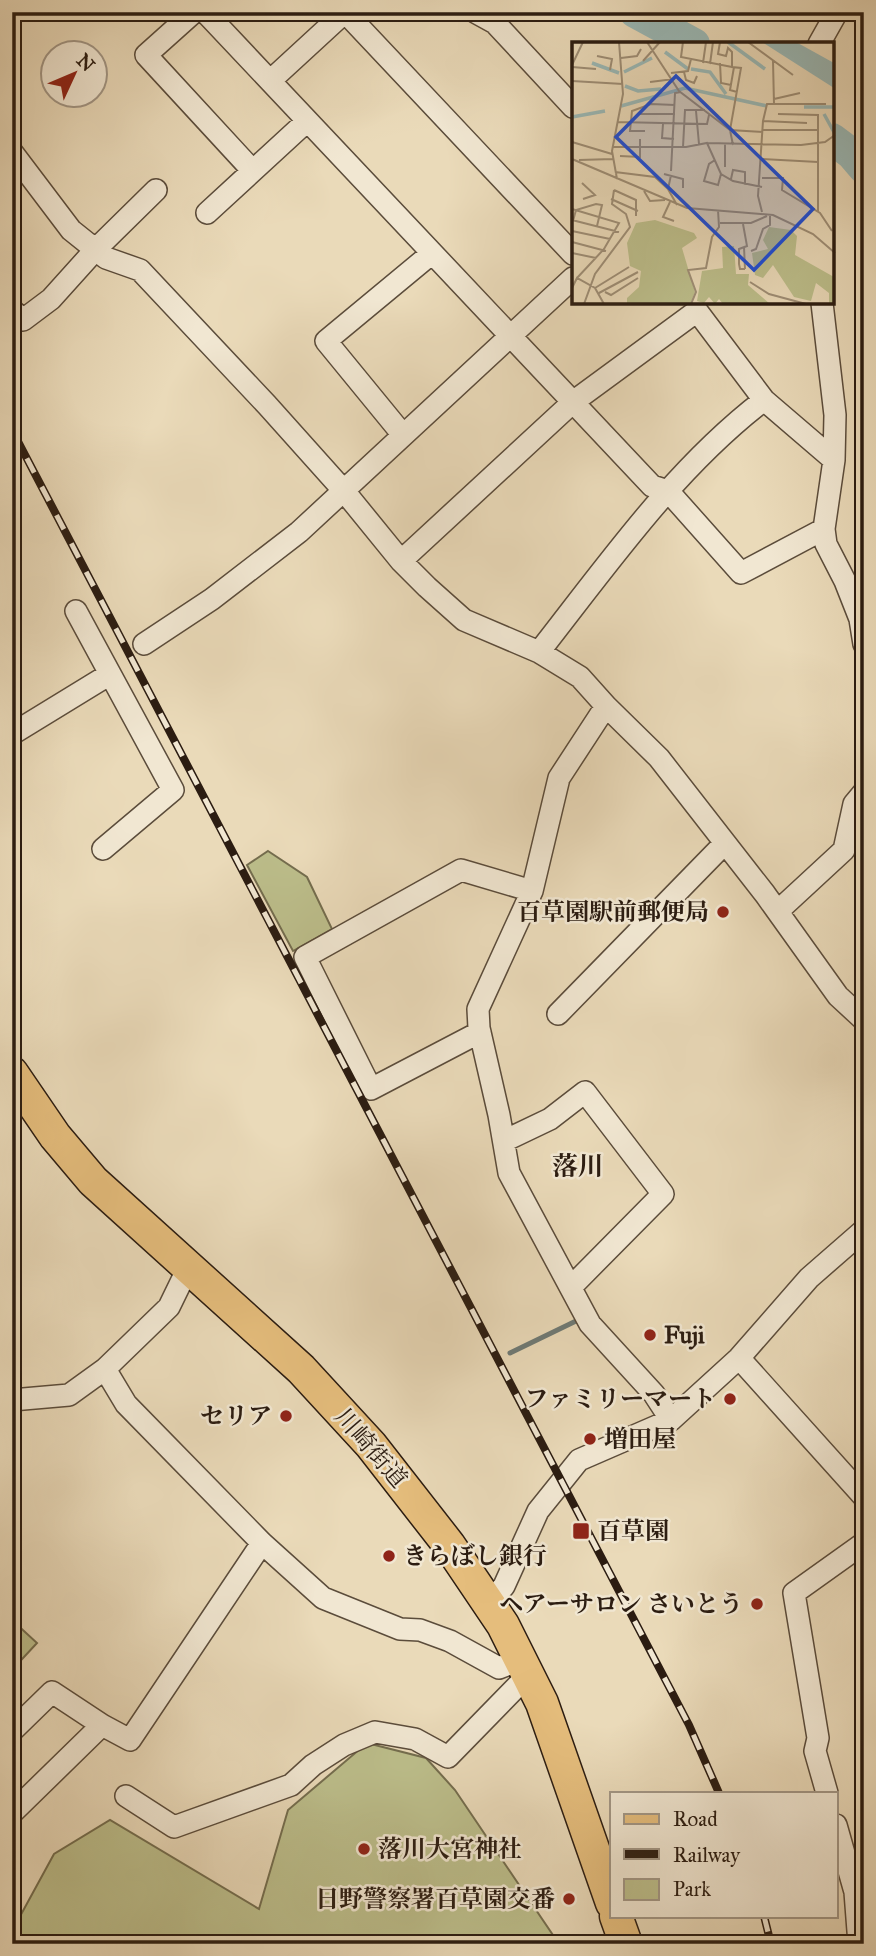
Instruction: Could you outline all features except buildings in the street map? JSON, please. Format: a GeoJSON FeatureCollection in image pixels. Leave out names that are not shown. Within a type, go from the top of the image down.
{"type":"FeatureCollection","features":[{"type":"Feature","properties":{"kind":"main road","name":"川崎街道"},"geometry":{"type":"LineString","coordinates":[[12,1073],[55,1136],[93,1181],[301,1369],[371,1445],[449,1545],[489,1603],[525,1667],[558,1745],[610,1897]]}},
{"type":"Feature","properties":{"kind":"main road"},"geometry":{"type":"LineString","coordinates":[[617,1918],[626,1944]]}},
{"type":"Feature","properties":{"kind":"street"},"geometry":{"type":"LineString","coordinates":[[194,12],[146,55],[252,170]]}},
{"type":"Feature","properties":{"kind":"street"},"geometry":{"type":"LineString","coordinates":[[205,12],[652,486],[668,491],[741,573],[824,529]]}},
{"type":"Feature","properties":{"kind":"street"},"geometry":{"type":"LineString","coordinates":[[270,81],[345,12],[572,253]]}},
{"type":"Feature","properties":{"kind":"street"},"geometry":{"type":"LineString","coordinates":[[475,12],[495,23],[572,106]]}},
{"type":"Feature","properties":{"kind":"street"},"geometry":{"type":"LineString","coordinates":[[820,42],[837,12]]}},
{"type":"Feature","properties":{"kind":"street"},"geometry":{"type":"LineString","coordinates":[[207,213],[307,121]]}},
{"type":"Feature","properties":{"kind":"street"},"geometry":{"type":"LineString","coordinates":[[12,152],[71,230],[106,258],[140,270],[344,491],[401,561],[464,620],[539,652],[580,677],[654,752],[778,912],[838,996],[864,1020]]}},
{"type":"Feature","properties":{"kind":"street"},"geometry":{"type":"LineString","coordinates":[[12,310],[23,320],[51,299],[96,249],[156,190]]}},
{"type":"Feature","properties":{"kind":"street"},"geometry":{"type":"LineString","coordinates":[[403,435],[326,341],[431,254]]}},
{"type":"Feature","properties":{"kind":"street"},"geometry":{"type":"LineString","coordinates":[[144,644],[212,599],[299,532],[572,279]]}},
{"type":"Feature","properties":{"kind":"street"},"geometry":{"type":"LineString","coordinates":[[822,304],[835,415],[834,460],[824,529],[825,544],[845,580],[860,619],[864,644]]}},
{"type":"Feature","properties":{"kind":"street"},"geometry":{"type":"LineString","coordinates":[[401,561],[573,402],[697,311],[764,400],[834,460]]}},
{"type":"Feature","properties":{"kind":"street"},"geometry":{"type":"LineString","coordinates":[[539,652],[668,491],[732,424],[764,400]]}},
{"type":"Feature","properties":{"kind":"street"},"geometry":{"type":"LineString","coordinates":[[75,611],[173,790],[103,849]]}},
{"type":"Feature","properties":{"kind":"street"},"geometry":{"type":"LineString","coordinates":[[12,734],[110,674]]}},
{"type":"Feature","properties":{"kind":"street"},"geometry":{"type":"LineString","coordinates":[[606,706],[559,778],[532,891],[478,1009],[480,1032],[509,1173],[590,1324],[654,1394],[671,1420]]}},
{"type":"Feature","properties":{"kind":"street"},"geometry":{"type":"LineString","coordinates":[[778,912],[844,850],[854,804],[864,792]]}},
{"type":"Feature","properties":{"kind":"street"},"geometry":{"type":"LineString","coordinates":[[558,1014],[725,843]]}},
{"type":"Feature","properties":{"kind":"street"},"geometry":{"type":"LineString","coordinates":[[480,1032],[371,1089],[305,957],[461,870],[532,891]]}},
{"type":"Feature","properties":{"kind":"street"},"geometry":{"type":"LineString","coordinates":[[504,1141],[550,1119],[585,1092],[663,1194],[571,1287]]}},
{"type":"Feature","properties":{"kind":"street"},"geometry":{"type":"LineString","coordinates":[[489,1603],[504,1586],[538,1511],[579,1460],[671,1420],[739,1358],[810,1278],[864,1230]]}},
{"type":"Feature","properties":{"kind":"street"},"geometry":{"type":"LineString","coordinates":[[12,1400],[69,1395],[105,1368],[169,1307],[188,1268]]}},
{"type":"Feature","properties":{"kind":"street"},"geometry":{"type":"LineString","coordinates":[[739,1358],[864,1497]]}},
{"type":"Feature","properties":{"kind":"street"},"geometry":{"type":"LineString","coordinates":[[105,1368],[126,1404],[262,1543],[323,1598],[400,1629],[420,1630],[450,1641],[499,1668],[525,1667]]}},
{"type":"Feature","properties":{"kind":"street"},"geometry":{"type":"LineString","coordinates":[[12,1731],[52,1692],[130,1740],[262,1543]]}},
{"type":"Feature","properties":{"kind":"street"},"geometry":{"type":"LineString","coordinates":[[827,1792],[816,1751],[818,1738],[794,1593],[864,1543]]}},
{"type":"Feature","properties":{"kind":"street"},"geometry":{"type":"LineString","coordinates":[[127,1796],[174,1827],[291,1785],[313,1765],[344,1745],[375,1732],[415,1739],[448,1757],[525,1667]]}},
{"type":"Feature","properties":{"kind":"street"},"geometry":{"type":"LineString","coordinates":[[12,1814],[102,1725]]}},
{"type":"Feature","properties":{"kind":"street"},"geometry":{"type":"LineString","coordinates":[[838,1832],[855,1892],[859,1944]]}},
{"type":"Feature","properties":{"kind":"green space"},"geometry":{"type":"Polygon","coordinates":[[[268,851],[307,877],[332,929],[293,951],[247,865],[268,851]]]}},
{"type":"Feature","properties":{"kind":"green space"},"geometry":{"type":"Polygon","coordinates":[[[12,1620],[37,1643],[12,1670],[12,1620]]]}},
{"type":"Feature","properties":{"kind":"green space"},"geometry":{"type":"Polygon","coordinates":[[[367,1743],[426,1758],[455,1790],[559,1944],[12,1944],[12,1931],[54,1854],[110,1820],[259,1909],[288,1810],[367,1743]]]}},
{"type":"Feature","properties":{"kind":"waterway"},"geometry":{"type":"LineString","coordinates":[[635,12],[690,42]]}},
{"type":"Feature","properties":{"kind":"waterway"},"geometry":{"type":"LineString","coordinates":[[668,30],[671,14]]}},
{"type":"Feature","properties":{"kind":"waterway"},"geometry":{"type":"LineString","coordinates":[[834,140],[852,154],[864,168]]}},
{"type":"Feature","properties":{"kind":"waterway"},"geometry":{"type":"LineString","coordinates":[[510,1353],[576,1321]]}},
{"type":"Feature","properties":{"kind":"railway"},"geometry":{"type":"LineString","coordinates":[[12,430],[689,1725],[719,1792]]}},
{"type":"Feature","properties":{"kind":"railway"},"geometry":{"type":"LineString","coordinates":[[764,1918],[771,1944]]}},
{"type":"Feature","properties":{"kind":"place","name":"百草園駅前郵便局"},"geometry":{"type":"Point","coordinates":[723,912]}},
{"type":"Feature","properties":{"kind":"place","name":"Fuji"},"geometry":{"type":"Point","coordinates":[650,1335]}},
{"type":"Feature","properties":{"kind":"place","name":"ファミリーマート"},"geometry":{"type":"Point","coordinates":[730,1399]}},
{"type":"Feature","properties":{"kind":"place","name":"セリア"},"geometry":{"type":"Point","coordinates":[286,1416]}},
{"type":"Feature","properties":{"kind":"place","name":"増田屋"},"geometry":{"type":"Point","coordinates":[590,1439]}},
{"type":"Feature","properties":{"kind":"place","name":"百草園"},"geometry":{"type":"Point","coordinates":[581,1531]}},
{"type":"Feature","properties":{"kind":"place","name":"きらぼし銀行"},"geometry":{"type":"Point","coordinates":[389,1556]}},
{"type":"Feature","properties":{"kind":"place","name":"ヘアーサロン さいとう"},"geometry":{"type":"Point","coordinates":[757,1604]}},
{"type":"Feature","properties":{"kind":"place","name":"落川大宮神社"},"geometry":{"type":"Point","coordinates":[364,1849]}},
{"type":"Feature","properties":{"kind":"place","name":"日野警察署百草園交番"},"geometry":{"type":"Point","coordinates":[569,1899]}},
{"type":"Feature","properties":{"kind":"district","name":"落川"},"geometry":{"type":"Point","coordinates":[578,1166]}}]}
